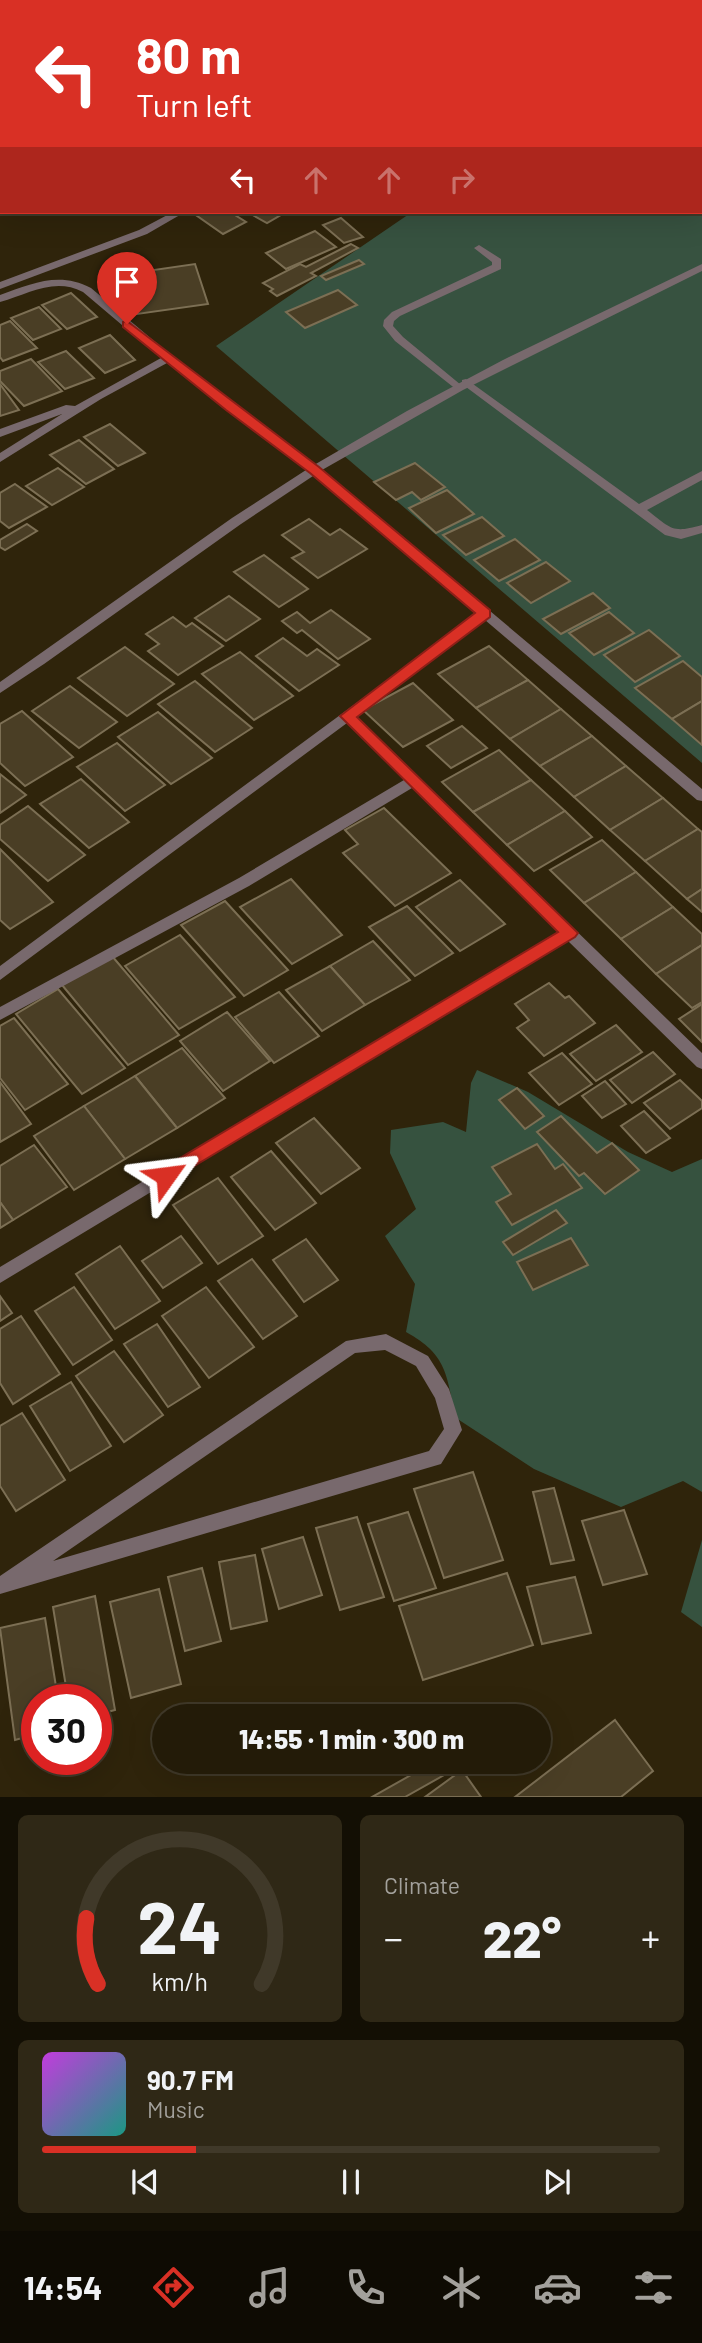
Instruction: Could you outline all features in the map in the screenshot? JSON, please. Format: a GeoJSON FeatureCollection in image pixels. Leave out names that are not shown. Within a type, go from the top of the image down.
{"type":"FeatureCollection","features":[{"type":"Feature","properties":{"kind":"street"},"geometry":{"type":"LineString","coordinates":[[0,286],[143,232],[176,214]]}},
{"type":"Feature","properties":{"kind":"street"},"geometry":{"type":"LineString","coordinates":[[480,248],[497,261],[498,267],[396,314],[389,320],[388,326],[399,339],[669,532],[681,535],[702,529]]}},
{"type":"Feature","properties":{"kind":"street"},"geometry":{"type":"LineString","coordinates":[[0,688],[314,470],[461,384],[702,267]]}},
{"type":"Feature","properties":{"kind":"street"},"geometry":{"type":"LineString","coordinates":[[0,299],[51,282],[77,283],[168,358],[314,470],[702,796]]}},
{"type":"Feature","properties":{"kind":"street"},"geometry":{"type":"LineString","coordinates":[[0,458],[97,397],[168,358]]}},
{"type":"Feature","properties":{"kind":"street"},"geometry":{"type":"LineString","coordinates":[[0,433],[97,397]]}},
{"type":"Feature","properties":{"kind":"street"},"geometry":{"type":"LineString","coordinates":[[639,509],[702,475]]}},
{"type":"Feature","properties":{"kind":"street"},"geometry":{"type":"LineString","coordinates":[[0,974],[485,614]]}},
{"type":"Feature","properties":{"kind":"street"},"geometry":{"type":"LineString","coordinates":[[347,716],[702,1063]]}},
{"type":"Feature","properties":{"kind":"street"},"geometry":{"type":"LineString","coordinates":[[0,1014],[244,882],[414,780]]}},
{"type":"Feature","properties":{"kind":"street"},"geometry":{"type":"LineString","coordinates":[[0,1276],[569,933]]}},
{"type":"Feature","properties":{"kind":"street"},"geometry":{"type":"LineString","coordinates":[[386,1342],[410,1354],[422,1361],[443,1395],[453,1430],[435,1458],[2,1584],[352,1346],[386,1342]]}},
{"type":"Feature","properties":{"kind":"green space"},"geometry":{"type":"Polygon","coordinates":[[[409,214],[702,214],[702,763],[216,346],[409,214]]]}},
{"type":"Feature","properties":{"kind":"green space"},"geometry":{"type":"Polygon","coordinates":[[[477,1070],[528,1092],[628,1152],[672,1172],[702,1159],[702,1492],[683,1481],[621,1507],[534,1469],[456,1418],[447,1378],[438,1358],[406,1332],[415,1284],[385,1236],[416,1209],[390,1153],[391,1130],[443,1122],[466,1132],[471,1083],[477,1070]]]}},
{"type":"Feature","properties":{"kind":"green space"},"geometry":{"type":"Polygon","coordinates":[[[702,1540],[702,1627],[681,1612],[702,1540]]]}},
{"type":"Feature","properties":{"kind":"building"},"geometry":{"type":"Polygon","coordinates":[[[194,214],[233,214],[246,222],[223,234],[194,214]]]}},
{"type":"Feature","properties":{"kind":"building"},"geometry":{"type":"Polygon","coordinates":[[[251,214],[283,214],[267,223],[251,214]]]}},
{"type":"Feature","properties":{"kind":"building"},"geometry":{"type":"Polygon","coordinates":[[[341,218],[363,237],[344,243],[323,225],[341,218]]]}},
{"type":"Feature","properties":{"kind":"building"},"geometry":{"type":"Polygon","coordinates":[[[315,231],[336,247],[286,269],[266,253],[315,231]]]}},
{"type":"Feature","properties":{"kind":"building"},"geometry":{"type":"Polygon","coordinates":[[[351,244],[358,248],[311,273],[316,276],[277,296],[270,291],[273,289],[263,283],[300,264],[306,267],[351,244]]]}},
{"type":"Feature","properties":{"kind":"building"},"geometry":{"type":"Polygon","coordinates":[[[359,260],[364,264],[326,280],[321,276],[359,260]]]}},
{"type":"Feature","properties":{"kind":"building"},"geometry":{"type":"Polygon","coordinates":[[[195,264],[208,304],[130,315],[119,275],[195,264]]]}},
{"type":"Feature","properties":{"kind":"building"},"geometry":{"type":"Polygon","coordinates":[[[338,290],[357,305],[305,328],[286,312],[338,290]]]}},
{"type":"Feature","properties":{"kind":"building"},"geometry":{"type":"Polygon","coordinates":[[[71,293],[97,317],[67,329],[42,305],[71,293]]]}},
{"type":"Feature","properties":{"kind":"building"},"geometry":{"type":"Polygon","coordinates":[[[39,307],[61,329],[33,340],[11,318],[39,307]]]}},
{"type":"Feature","properties":{"kind":"building"},"geometry":{"type":"Polygon","coordinates":[[[10,321],[37,348],[3,361],[0,357],[0,325],[10,321]]]}},
{"type":"Feature","properties":{"kind":"building"},"geometry":{"type":"Polygon","coordinates":[[[110,335],[135,360],[105,373],[79,348],[110,335]]]}},
{"type":"Feature","properties":{"kind":"building"},"geometry":{"type":"Polygon","coordinates":[[[66,351],[94,378],[65,389],[38,362],[66,351]]]}},
{"type":"Feature","properties":{"kind":"building"},"geometry":{"type":"Polygon","coordinates":[[[31,359],[62,391],[24,406],[0,381],[0,371],[31,359]]]}},
{"type":"Feature","properties":{"kind":"building"},"geometry":{"type":"Polygon","coordinates":[[[0,384],[19,410],[0,416],[0,384]]]}},
{"type":"Feature","properties":{"kind":"building"},"geometry":{"type":"Polygon","coordinates":[[[110,424],[145,453],[118,466],[84,437],[110,424]]]}},
{"type":"Feature","properties":{"kind":"building"},"geometry":{"type":"Polygon","coordinates":[[[79,440],[114,469],[86,484],[50,455],[79,440]]]}},
{"type":"Feature","properties":{"kind":"building"},"geometry":{"type":"Polygon","coordinates":[[[415,463],[445,487],[421,500],[412,492],[396,500],[374,482],[415,463]]]}},
{"type":"Feature","properties":{"kind":"building"},"geometry":{"type":"Polygon","coordinates":[[[58,468],[84,487],[52,505],[26,486],[58,468]]]}},
{"type":"Feature","properties":{"kind":"building"},"geometry":{"type":"Polygon","coordinates":[[[15,484],[47,507],[9,528],[0,521],[0,493],[15,484]]]}},
{"type":"Feature","properties":{"kind":"building"},"geometry":{"type":"Polygon","coordinates":[[[447,490],[474,514],[436,533],[409,508],[447,490]]]}},
{"type":"Feature","properties":{"kind":"building"},"geometry":{"type":"Polygon","coordinates":[[[482,517],[504,536],[466,555],[443,535],[482,517]]]}},
{"type":"Feature","properties":{"kind":"building"},"geometry":{"type":"Polygon","coordinates":[[[309,519],[330,535],[340,529],[367,549],[318,578],[292,558],[304,552],[282,535],[309,519]]]}},
{"type":"Feature","properties":{"kind":"building"},"geometry":{"type":"Polygon","coordinates":[[[27,524],[37,531],[5,550],[0,547],[0,540],[27,524]]]}},
{"type":"Feature","properties":{"kind":"building"},"geometry":{"type":"Polygon","coordinates":[[[515,539],[540,560],[499,581],[474,560],[515,539]]]}},
{"type":"Feature","properties":{"kind":"building"},"geometry":{"type":"Polygon","coordinates":[[[264,555],[308,589],[279,607],[234,572],[264,555]]]}},
{"type":"Feature","properties":{"kind":"building"},"geometry":{"type":"Polygon","coordinates":[[[546,562],[570,581],[531,603],[507,583],[546,562]]]}},
{"type":"Feature","properties":{"kind":"building"},"geometry":{"type":"Polygon","coordinates":[[[593,593],[610,608],[561,634],[543,619],[593,593]]]}},
{"type":"Feature","properties":{"kind":"building"},"geometry":{"type":"Polygon","coordinates":[[[229,596],[260,619],[226,641],[195,618],[229,596]]]}},
{"type":"Feature","properties":{"kind":"building"},"geometry":{"type":"Polygon","coordinates":[[[331,610],[370,639],[338,659],[302,630],[297,633],[282,621],[297,612],[310,623],[331,610]]]}},
{"type":"Feature","properties":{"kind":"building"},"geometry":{"type":"Polygon","coordinates":[[[609,612],[634,633],[594,655],[569,633],[609,612]]]}},
{"type":"Feature","properties":{"kind":"building"},"geometry":{"type":"Polygon","coordinates":[[[173,617],[186,627],[192,623],[223,646],[178,675],[148,651],[159,644],[146,634],[173,617]]]}},
{"type":"Feature","properties":{"kind":"building"},"geometry":{"type":"Polygon","coordinates":[[[649,630],[680,656],[635,682],[604,655],[649,630]]]}},
{"type":"Feature","properties":{"kind":"building"},"geometry":{"type":"Polygon","coordinates":[[[283,638],[307,656],[317,649],[339,665],[299,691],[256,656],[283,638]]]}},
{"type":"Feature","properties":{"kind":"building"},"geometry":{"type":"Polygon","coordinates":[[[489,646],[528,680],[476,708],[438,674],[489,646]]]}},
{"type":"Feature","properties":{"kind":"building"},"geometry":{"type":"Polygon","coordinates":[[[125,647],[174,684],[127,716],[78,678],[125,647]]]}},
{"type":"Feature","properties":{"kind":"building"},"geometry":{"type":"Polygon","coordinates":[[[240,652],[293,696],[254,720],[202,674],[240,652]]]}},
{"type":"Feature","properties":{"kind":"building"},"geometry":{"type":"Polygon","coordinates":[[[683,661],[702,677],[702,701],[672,719],[635,688],[683,661]]]}},
{"type":"Feature","properties":{"kind":"building"},"geometry":{"type":"Polygon","coordinates":[[[528,680],[561,709],[510,739],[476,708],[528,680]]]}},
{"type":"Feature","properties":{"kind":"building"},"geometry":{"type":"Polygon","coordinates":[[[195,681],[252,728],[215,752],[158,704],[195,681]]]}},
{"type":"Feature","properties":{"kind":"building"},"geometry":{"type":"Polygon","coordinates":[[[413,683],[453,720],[403,747],[363,710],[413,683]]]}},
{"type":"Feature","properties":{"kind":"building"},"geometry":{"type":"Polygon","coordinates":[[[70,686],[117,722],[79,748],[32,711],[70,686]]]}},
{"type":"Feature","properties":{"kind":"building"},"geometry":{"type":"Polygon","coordinates":[[[702,701],[702,745],[672,719],[702,701]]]}},
{"type":"Feature","properties":{"kind":"building"},"geometry":{"type":"Polygon","coordinates":[[[561,709],[592,736],[540,766],[510,739],[561,709]]]}},
{"type":"Feature","properties":{"kind":"building"},"geometry":{"type":"Polygon","coordinates":[[[22,711],[73,757],[25,786],[0,763],[0,724],[22,711]]]}},
{"type":"Feature","properties":{"kind":"building"},"geometry":{"type":"Polygon","coordinates":[[[158,712],[212,758],[171,784],[118,737],[158,712]]]}},
{"type":"Feature","properties":{"kind":"building"},"geometry":{"type":"Polygon","coordinates":[[[462,726],[487,748],[451,768],[427,746],[462,726]]]}},
{"type":"Feature","properties":{"kind":"building"},"geometry":{"type":"Polygon","coordinates":[[[592,736],[626,766],[574,797],[540,766],[592,736]]]}},
{"type":"Feature","properties":{"kind":"building"},"geometry":{"type":"Polygon","coordinates":[[[117,743],[165,785],[125,811],[77,767],[117,743]]]}},
{"type":"Feature","properties":{"kind":"building"},"geometry":{"type":"Polygon","coordinates":[[[499,750],[531,780],[473,812],[442,782],[499,750]]]}},
{"type":"Feature","properties":{"kind":"building"},"geometry":{"type":"Polygon","coordinates":[[[626,766],[663,798],[610,830],[574,797],[626,766]]]}},
{"type":"Feature","properties":{"kind":"building"},"geometry":{"type":"Polygon","coordinates":[[[0,774],[26,795],[0,813],[0,774]]]}},
{"type":"Feature","properties":{"kind":"building"},"geometry":{"type":"Polygon","coordinates":[[[81,779],[129,822],[89,848],[40,804],[81,779]]]}},
{"type":"Feature","properties":{"kind":"building"},"geometry":{"type":"Polygon","coordinates":[[[531,780],[565,811],[507,845],[473,812],[531,780]]]}},
{"type":"Feature","properties":{"kind":"building"},"geometry":{"type":"Polygon","coordinates":[[[663,798],[698,829],[645,861],[610,830],[663,798]]]}},
{"type":"Feature","properties":{"kind":"building"},"geometry":{"type":"Polygon","coordinates":[[[28,806],[85,855],[48,881],[0,839],[0,825],[28,806]]]}},
{"type":"Feature","properties":{"kind":"building"},"geometry":{"type":"Polygon","coordinates":[[[384,808],[451,873],[395,906],[343,853],[358,844],[345,830],[384,808]]]}},
{"type":"Feature","properties":{"kind":"building"},"geometry":{"type":"Polygon","coordinates":[[[565,811],[592,837],[534,871],[507,845],[565,811]]]}},
{"type":"Feature","properties":{"kind":"building"},"geometry":{"type":"Polygon","coordinates":[[[698,829],[702,832],[702,889],[687,899],[645,861],[698,829]]]}},
{"type":"Feature","properties":{"kind":"building"},"geometry":{"type":"Polygon","coordinates":[[[602,840],[636,872],[584,903],[550,870],[602,840]]]}},
{"type":"Feature","properties":{"kind":"building"},"geometry":{"type":"Polygon","coordinates":[[[0,849],[53,902],[10,929],[0,920],[0,849]]]}},
{"type":"Feature","properties":{"kind":"building"},"geometry":{"type":"Polygon","coordinates":[[[636,872],[673,907],[621,939],[584,903],[636,872]]]}},
{"type":"Feature","properties":{"kind":"building"},"geometry":{"type":"Polygon","coordinates":[[[291,879],[342,935],[292,964],[240,907],[291,879]]]}},
{"type":"Feature","properties":{"kind":"building"},"geometry":{"type":"Polygon","coordinates":[[[460,880],[505,924],[460,951],[416,907],[460,880]]]}},
{"type":"Feature","properties":{"kind":"building"},"geometry":{"type":"Polygon","coordinates":[[[702,889],[702,912],[687,899],[702,889]]]}},
{"type":"Feature","properties":{"kind":"building"},"geometry":{"type":"Polygon","coordinates":[[[225,901],[288,970],[244,996],[181,925],[225,901]]]}},
{"type":"Feature","properties":{"kind":"building"},"geometry":{"type":"Polygon","coordinates":[[[407,906],[453,953],[415,976],[369,927],[407,906]]]}},
{"type":"Feature","properties":{"kind":"building"},"geometry":{"type":"Polygon","coordinates":[[[673,907],[702,934],[702,945],[656,974],[621,939],[673,907]]]}},
{"type":"Feature","properties":{"kind":"building"},"geometry":{"type":"Polygon","coordinates":[[[180,935],[235,997],[179,1029],[125,966],[180,935]]]}},
{"type":"Feature","properties":{"kind":"building"},"geometry":{"type":"Polygon","coordinates":[[[373,941],[410,980],[365,1005],[330,966],[373,941]]]}},
{"type":"Feature","properties":{"kind":"building"},"geometry":{"type":"Polygon","coordinates":[[[702,945],[702,1002],[692,1008],[656,974],[702,945]]]}},
{"type":"Feature","properties":{"kind":"building"},"geometry":{"type":"Polygon","coordinates":[[[112,956],[179,1035],[128,1065],[62,985],[112,956]]]}},
{"type":"Feature","properties":{"kind":"building"},"geometry":{"type":"Polygon","coordinates":[[[330,966],[365,1005],[322,1031],[286,990],[330,966]]]}},
{"type":"Feature","properties":{"kind":"building"},"geometry":{"type":"Polygon","coordinates":[[[549,983],[565,998],[569,996],[595,1023],[544,1056],[517,1028],[529,1020],[515,1004],[549,983]]]}},
{"type":"Feature","properties":{"kind":"building"},"geometry":{"type":"Polygon","coordinates":[[[58,989],[125,1068],[82,1094],[16,1014],[58,989]]]}},
{"type":"Feature","properties":{"kind":"building"},"geometry":{"type":"Polygon","coordinates":[[[279,992],[319,1036],[274,1063],[235,1017],[279,992]]]}},
{"type":"Feature","properties":{"kind":"building"},"geometry":{"type":"Polygon","coordinates":[[[702,1004],[702,1042],[679,1019],[702,1004]]]}},
{"type":"Feature","properties":{"kind":"building"},"geometry":{"type":"Polygon","coordinates":[[[227,1012],[270,1061],[223,1091],[180,1041],[227,1012]]]}},
{"type":"Feature","properties":{"kind":"building"},"geometry":{"type":"Polygon","coordinates":[[[14,1018],[68,1084],[25,1110],[0,1078],[0,1026],[14,1018]]]}},
{"type":"Feature","properties":{"kind":"building"},"geometry":{"type":"Polygon","coordinates":[[[616,1025],[642,1052],[596,1081],[570,1054],[616,1025]]]}},
{"type":"Feature","properties":{"kind":"building"},"geometry":{"type":"Polygon","coordinates":[[[182,1048],[225,1098],[177,1128],[135,1076],[182,1048]]]}},
{"type":"Feature","properties":{"kind":"building"},"geometry":{"type":"Polygon","coordinates":[[[653,1052],[675,1074],[632,1103],[610,1080],[653,1052]]]}},
{"type":"Feature","properties":{"kind":"building"},"geometry":{"type":"Polygon","coordinates":[[[562,1053],[592,1084],[559,1105],[529,1073],[562,1053]]]}},
{"type":"Feature","properties":{"kind":"building"},"geometry":{"type":"Polygon","coordinates":[[[135,1076],[177,1128],[125,1159],[84,1106],[135,1076]]]}},
{"type":"Feature","properties":{"kind":"building"},"geometry":{"type":"Polygon","coordinates":[[[680,1080],[702,1101],[702,1108],[670,1129],[644,1103],[680,1080]]]}},
{"type":"Feature","properties":{"kind":"building"},"geometry":{"type":"Polygon","coordinates":[[[605,1081],[626,1104],[602,1118],[582,1096],[605,1081]]]}},
{"type":"Feature","properties":{"kind":"building"},"geometry":{"type":"Polygon","coordinates":[[[0,1082],[31,1124],[0,1142],[0,1082]]]}},
{"type":"Feature","properties":{"kind":"building"},"geometry":{"type":"Polygon","coordinates":[[[517,1088],[544,1116],[525,1129],[499,1100],[517,1088]]]}},
{"type":"Feature","properties":{"kind":"building"},"geometry":{"type":"Polygon","coordinates":[[[84,1106],[125,1159],[74,1190],[34,1136],[84,1106]]]}},
{"type":"Feature","properties":{"kind":"building"},"geometry":{"type":"Polygon","coordinates":[[[644,1111],[670,1138],[646,1153],[621,1126],[644,1111]]]}},
{"type":"Feature","properties":{"kind":"building"},"geometry":{"type":"Polygon","coordinates":[[[561,1116],[597,1153],[612,1143],[639,1170],[605,1194],[584,1173],[579,1176],[537,1132],[561,1116]]]}},
{"type":"Feature","properties":{"kind":"building"},"geometry":{"type":"Polygon","coordinates":[[[314,1118],[360,1168],[321,1194],[276,1143],[314,1118]]]}},
{"type":"Feature","properties":{"kind":"building"},"geometry":{"type":"Polygon","coordinates":[[[537,1144],[555,1169],[563,1164],[582,1188],[512,1225],[496,1202],[511,1194],[492,1167],[537,1144]]]}},
{"type":"Feature","properties":{"kind":"building"},"geometry":{"type":"Polygon","coordinates":[[[34,1145],[67,1187],[13,1220],[0,1202],[0,1166],[34,1145]]]}},
{"type":"Feature","properties":{"kind":"building"},"geometry":{"type":"Polygon","coordinates":[[[271,1151],[316,1203],[275,1230],[231,1177],[271,1151]]]}},
{"type":"Feature","properties":{"kind":"building"},"geometry":{"type":"Polygon","coordinates":[[[218,1178],[263,1236],[218,1264],[173,1205],[218,1178]]]}},
{"type":"Feature","properties":{"kind":"building"},"geometry":{"type":"Polygon","coordinates":[[[0,1202],[13,1220],[0,1228],[0,1202]]]}},
{"type":"Feature","properties":{"kind":"building"},"geometry":{"type":"Polygon","coordinates":[[[556,1210],[567,1223],[513,1255],[503,1242],[556,1210]]]}},
{"type":"Feature","properties":{"kind":"building"},"geometry":{"type":"Polygon","coordinates":[[[181,1236],[202,1263],[163,1288],[142,1261],[181,1236]]]}},
{"type":"Feature","properties":{"kind":"building"},"geometry":{"type":"Polygon","coordinates":[[[571,1238],[588,1265],[533,1290],[517,1262],[571,1238]]]}},
{"type":"Feature","properties":{"kind":"building"},"geometry":{"type":"Polygon","coordinates":[[[306,1239],[338,1280],[304,1302],[273,1260],[306,1239]]]}},
{"type":"Feature","properties":{"kind":"building"},"geometry":{"type":"Polygon","coordinates":[[[120,1246],[160,1301],[115,1329],[76,1274],[120,1246]]]}},
{"type":"Feature","properties":{"kind":"building"},"geometry":{"type":"Polygon","coordinates":[[[252,1259],[297,1316],[263,1339],[218,1281],[252,1259]]]}},
{"type":"Feature","properties":{"kind":"building"},"geometry":{"type":"Polygon","coordinates":[[[74,1287],[112,1340],[73,1365],[35,1311],[74,1287]]]}},
{"type":"Feature","properties":{"kind":"building"},"geometry":{"type":"Polygon","coordinates":[[[206,1287],[254,1347],[209,1378],[162,1316],[206,1287]]]}},
{"type":"Feature","properties":{"kind":"building"},"geometry":{"type":"Polygon","coordinates":[[[0,1296],[12,1313],[0,1321],[0,1296]]]}},
{"type":"Feature","properties":{"kind":"building"},"geometry":{"type":"Polygon","coordinates":[[[21,1316],[60,1374],[13,1404],[0,1383],[0,1329],[21,1316]]]}},
{"type":"Feature","properties":{"kind":"building"},"geometry":{"type":"Polygon","coordinates":[[[157,1324],[200,1387],[168,1407],[124,1344],[157,1324]]]}},
{"type":"Feature","properties":{"kind":"building"},"geometry":{"type":"Polygon","coordinates":[[[114,1351],[163,1415],[124,1442],[76,1376],[114,1351]]]}},
{"type":"Feature","properties":{"kind":"building"},"geometry":{"type":"Polygon","coordinates":[[[71,1382],[111,1446],[70,1471],[30,1406],[71,1382]]]}},
{"type":"Feature","properties":{"kind":"building"},"geometry":{"type":"Polygon","coordinates":[[[22,1413],[65,1480],[16,1511],[0,1486],[0,1426],[22,1413]]]}},
{"type":"Feature","properties":{"kind":"building"},"geometry":{"type":"Polygon","coordinates":[[[473,1472],[503,1560],[444,1578],[414,1489],[473,1472]]]}},
{"type":"Feature","properties":{"kind":"building"},"geometry":{"type":"Polygon","coordinates":[[[554,1488],[574,1560],[551,1564],[533,1492],[554,1488]]]}},
{"type":"Feature","properties":{"kind":"building"},"geometry":{"type":"Polygon","coordinates":[[[624,1510],[647,1574],[603,1585],[582,1521],[624,1510]]]}},
{"type":"Feature","properties":{"kind":"building"},"geometry":{"type":"Polygon","coordinates":[[[408,1512],[436,1588],[394,1601],[368,1524],[408,1512]]]}},
{"type":"Feature","properties":{"kind":"building"},"geometry":{"type":"Polygon","coordinates":[[[357,1517],[384,1597],[340,1610],[316,1528],[357,1517]]]}},
{"type":"Feature","properties":{"kind":"building"},"geometry":{"type":"Polygon","coordinates":[[[303,1537],[322,1595],[279,1609],[262,1549],[303,1537]]]}},
{"type":"Feature","properties":{"kind":"building"},"geometry":{"type":"Polygon","coordinates":[[[255,1555],[267,1621],[231,1629],[219,1562],[255,1555]]]}},
{"type":"Feature","properties":{"kind":"building"},"geometry":{"type":"Polygon","coordinates":[[[202,1568],[221,1641],[185,1651],[168,1577],[202,1568]]]}},
{"type":"Feature","properties":{"kind":"building"},"geometry":{"type":"Polygon","coordinates":[[[507,1573],[533,1645],[423,1680],[399,1606],[507,1573]]]}},
{"type":"Feature","properties":{"kind":"building"},"geometry":{"type":"Polygon","coordinates":[[[575,1577],[591,1633],[542,1644],[527,1587],[575,1577]]]}},
{"type":"Feature","properties":{"kind":"building"},"geometry":{"type":"Polygon","coordinates":[[[159,1589],[181,1684],[131,1698],[110,1602],[159,1589]]]}},
{"type":"Feature","properties":{"kind":"building"},"geometry":{"type":"Polygon","coordinates":[[[95,1596],[110,1684],[66,1684],[53,1607],[95,1596]]]}},
{"type":"Feature","properties":{"kind":"building"},"geometry":{"type":"Polygon","coordinates":[[[45,1618],[56,1684],[21,1684],[21,1738],[15,1740],[0,1628],[45,1618]]]}},
{"type":"Feature","properties":{"kind":"building"},"geometry":{"type":"Polygon","coordinates":[[[615,1720],[653,1771],[621,1797],[515,1797],[545,1774],[551,1774],[551,1769],[615,1720]]]}},
{"type":"Feature","properties":{"kind":"building"},"geometry":{"type":"Polygon","coordinates":[[[413,1774],[446,1774],[405,1797],[372,1797],[413,1774]]]}},
{"type":"Feature","properties":{"kind":"building"},"geometry":{"type":"Polygon","coordinates":[[[457,1774],[465,1774],[481,1797],[425,1797],[457,1774]]]}},
{"type":"Feature","properties":{"kind":"route"},"geometry":{"type":"LineString","coordinates":[[127,324],[230,408],[314,470],[485,614],[347,716],[569,933],[166,1176]]}}]}
